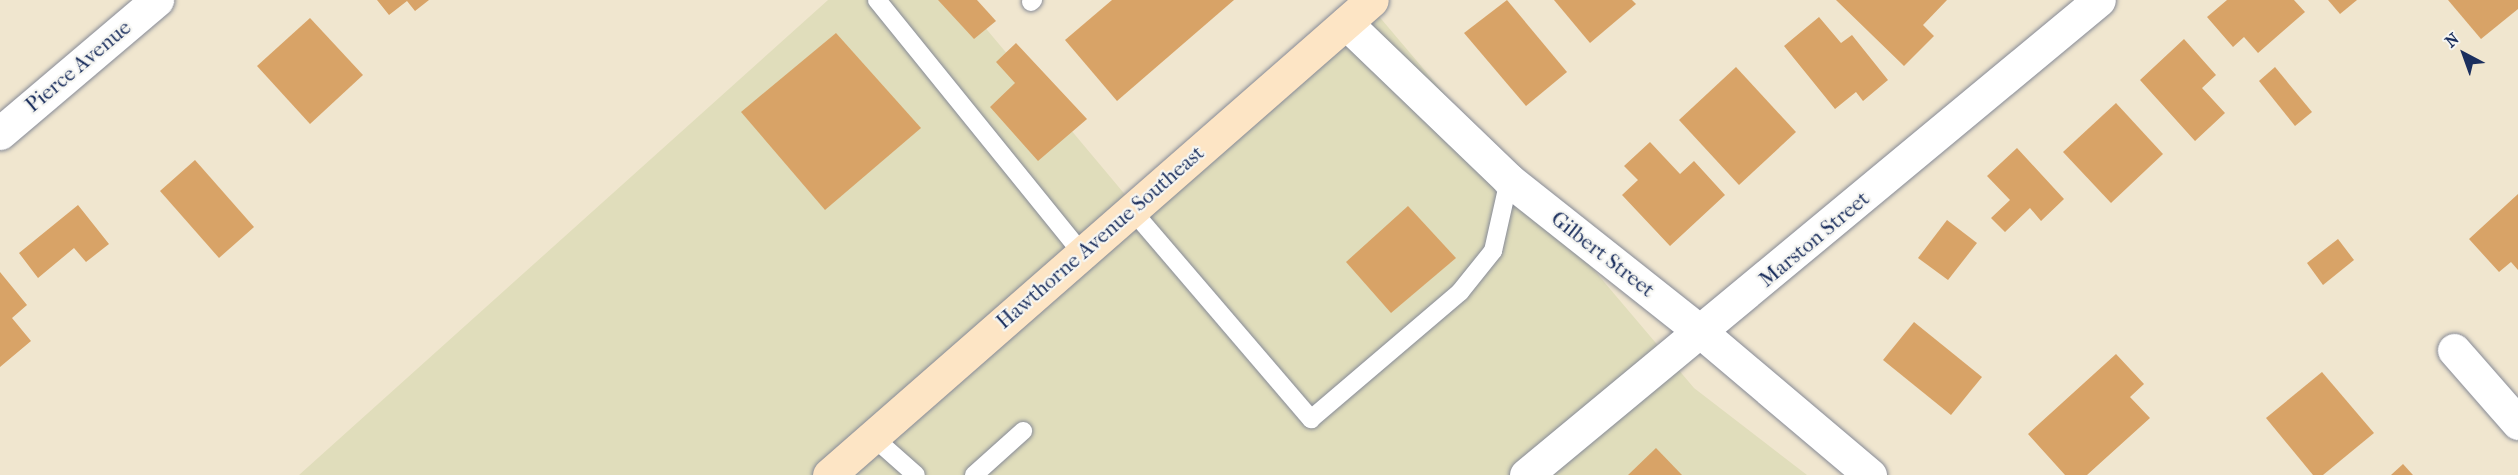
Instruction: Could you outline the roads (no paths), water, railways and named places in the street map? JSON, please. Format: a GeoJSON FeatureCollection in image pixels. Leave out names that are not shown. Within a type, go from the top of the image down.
{"type":"FeatureCollection","features":[{"type":"Feature","properties":{"kind":"street","name":"Pierce Avenue"},"geometry":{"type":"LineString","coordinates":[[0,133],[157,0]]}},
{"type":"Feature","properties":{"kind":"street","name":"Hawthorne Avenue Southeast"},"geometry":{"type":"LineString","coordinates":[[829,475],[1081,252],[1372,0]]}},
{"type":"Feature","properties":{"kind":"street","name":"Marston Street"},"geometry":{"type":"LineString","coordinates":[[1527,475],[1702,333],[2099,0]]}},
{"type":"Feature","properties":{"kind":"street","name":"Gilbert Street"},"geometry":{"type":"LineString","coordinates":[[1346,23],[1509,180],[1702,333],[1870,475]]}},
{"type":"Feature","properties":{"kind":"street"},"geometry":{"type":"LineString","coordinates":[[2454,350],[2518,423]]}},
{"type":"Feature","properties":{"kind":"lane"},"geometry":{"type":"LineString","coordinates":[[877,0],[1081,252]]}},
{"type":"Feature","properties":{"kind":"lane"},"geometry":{"type":"LineString","coordinates":[[1131,209],[1311,419],[1460,292],[1493,251],[1509,180]]}},
{"type":"Feature","properties":{"kind":"lane"},"geometry":{"type":"LineString","coordinates":[[974,475],[1023,431]]}},
{"type":"Feature","properties":{"kind":"lane"},"geometry":{"type":"LineString","coordinates":[[873,436],[916,475]]}}]}
